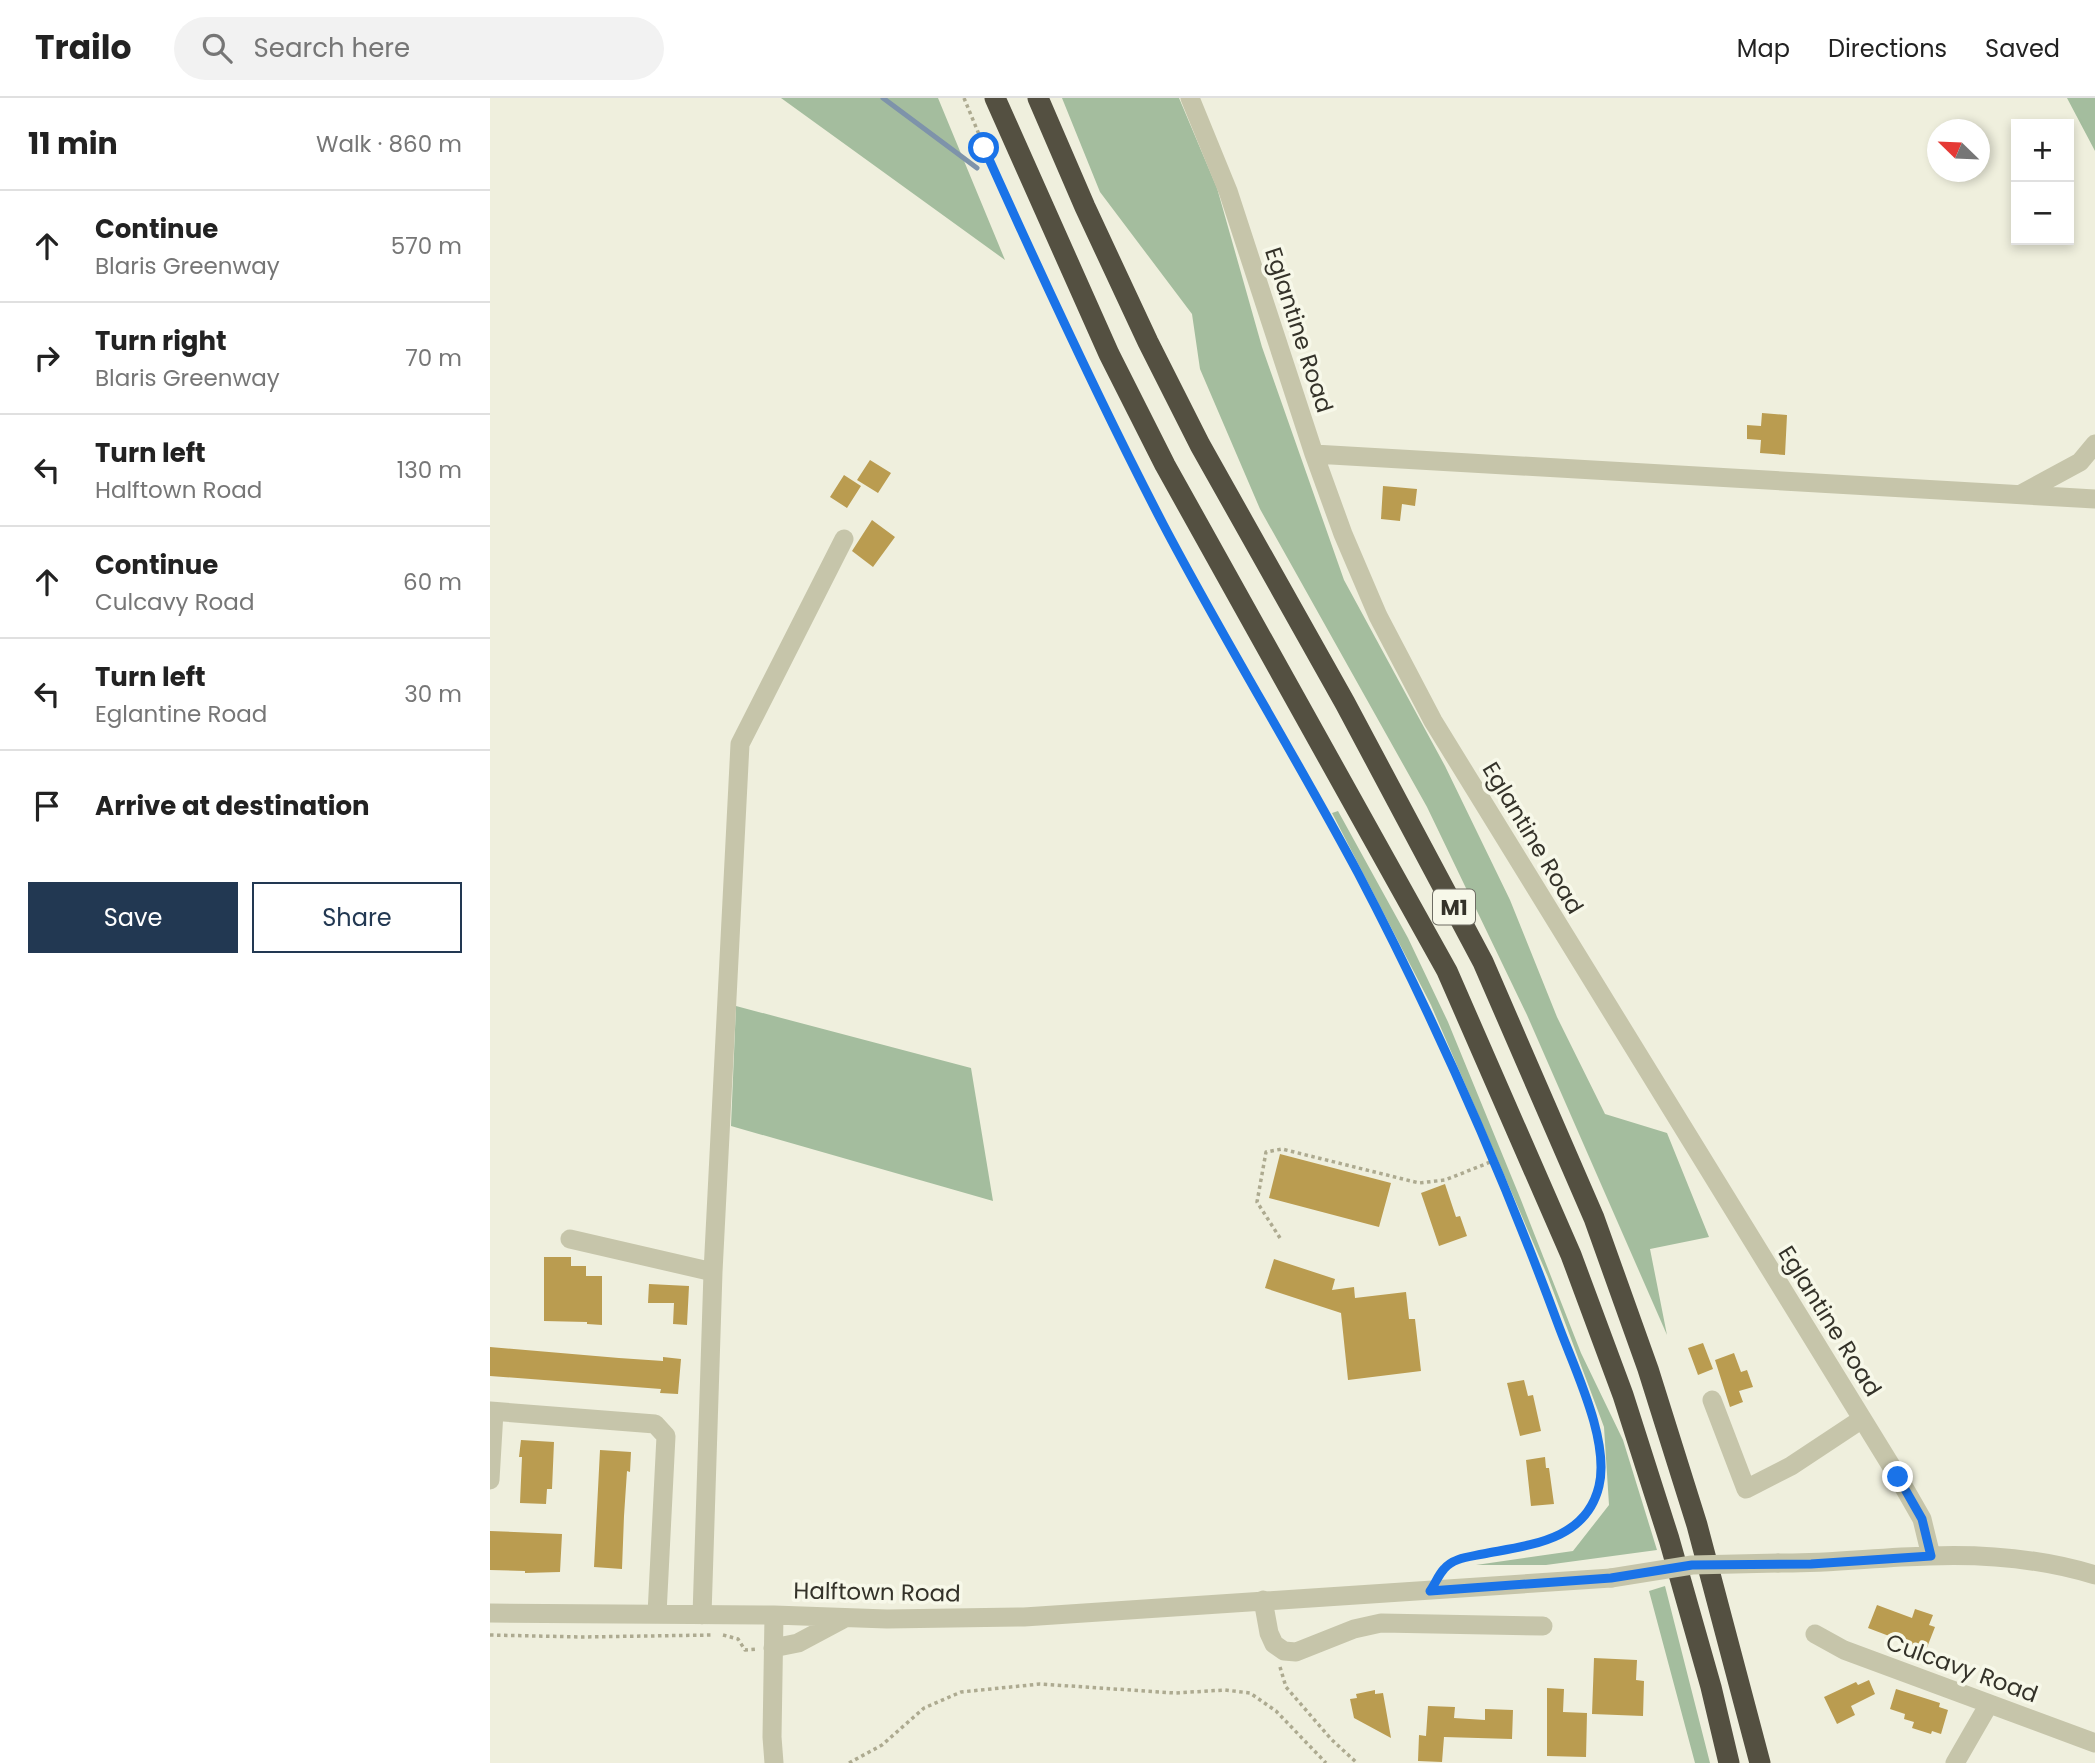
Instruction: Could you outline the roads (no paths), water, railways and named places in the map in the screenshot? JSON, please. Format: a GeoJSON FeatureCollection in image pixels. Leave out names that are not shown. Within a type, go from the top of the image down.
{"type":"FeatureCollection","features":[{"type":"Feature","properties":{"kind":"highway","name":"M1"},"geometry":{"type":"LineString","coordinates":[[995,98],[1109,354],[1165,465],[1447,971],[1571,1255],[1623,1395],[1711,1687],[1729,1763]]}},
{"type":"Feature","properties":{"kind":"highway","name":"M1"},"geometry":{"type":"LineString","coordinates":[[1038,98],[1148,342],[1200,445],[1345,702],[1483,962],[1594,1218],[1648,1369],[1697,1525],[1760,1763]]}},
{"type":"Feature","properties":{"kind":"street","name":"Eglantine Road"},"geometry":{"type":"LineString","coordinates":[[1190,98],[1228,191],[1343,534],[1378,616],[1433,721],[1922,1519],[1931,1556]]}},
{"type":"Feature","properties":{"kind":"street"},"geometry":{"type":"LineString","coordinates":[[2020,494],[2080,462],[2095,444]]}},
{"type":"Feature","properties":{"kind":"street"},"geometry":{"type":"LineString","coordinates":[[1314,454],[2095,499]]}},
{"type":"Feature","properties":{"kind":"street"},"geometry":{"type":"LineString","coordinates":[[702,1615],[713,1272],[740,744],[844,539]]}},
{"type":"Feature","properties":{"kind":"street"},"geometry":{"type":"LineString","coordinates":[[570,1239],[713,1272]]}},
{"type":"Feature","properties":{"kind":"street"},"geometry":{"type":"LineString","coordinates":[[1712,1400],[1746,1489],[1791,1466],[1862,1419]]}},
{"type":"Feature","properties":{"kind":"street"},"geometry":{"type":"LineString","coordinates":[[490,1480],[492,1412],[655,1424],[666,1436],[657,1614]]}},
{"type":"Feature","properties":{"kind":"street"},"geometry":{"type":"LineString","coordinates":[[1931,1556],[1988,1557],[2036,1562],[2095,1575]]}},
{"type":"Feature","properties":{"kind":"street","name":"Halftown Road"},"geometry":{"type":"LineString","coordinates":[[490,1612],[845,1618],[1024,1617],[1611,1578],[1692,1565],[1811,1564],[1931,1556]]}},
{"type":"Feature","properties":{"kind":"street"},"geometry":{"type":"LineString","coordinates":[[1263,1600],[1269,1633],[1274,1644],[1284,1651],[1296,1651],[1354,1629],[1381,1623],[1543,1626]]}},
{"type":"Feature","properties":{"kind":"street"},"geometry":{"type":"LineString","coordinates":[[774,1615],[774,1763]]}},
{"type":"Feature","properties":{"kind":"street"},"geometry":{"type":"LineString","coordinates":[[773,1648],[798,1643],[845,1618]]}},
{"type":"Feature","properties":{"kind":"street","name":"Culcavy Road"},"geometry":{"type":"LineString","coordinates":[[1815,1634],[1844,1650],[2095,1743]]}},
{"type":"Feature","properties":{"kind":"street"},"geometry":{"type":"LineString","coordinates":[[1955,1763],[1989,1704]]}},
{"type":"Feature","properties":{"kind":"waterway"},"geometry":{"type":"LineString","coordinates":[[883,98],[977,168]]}}]}
